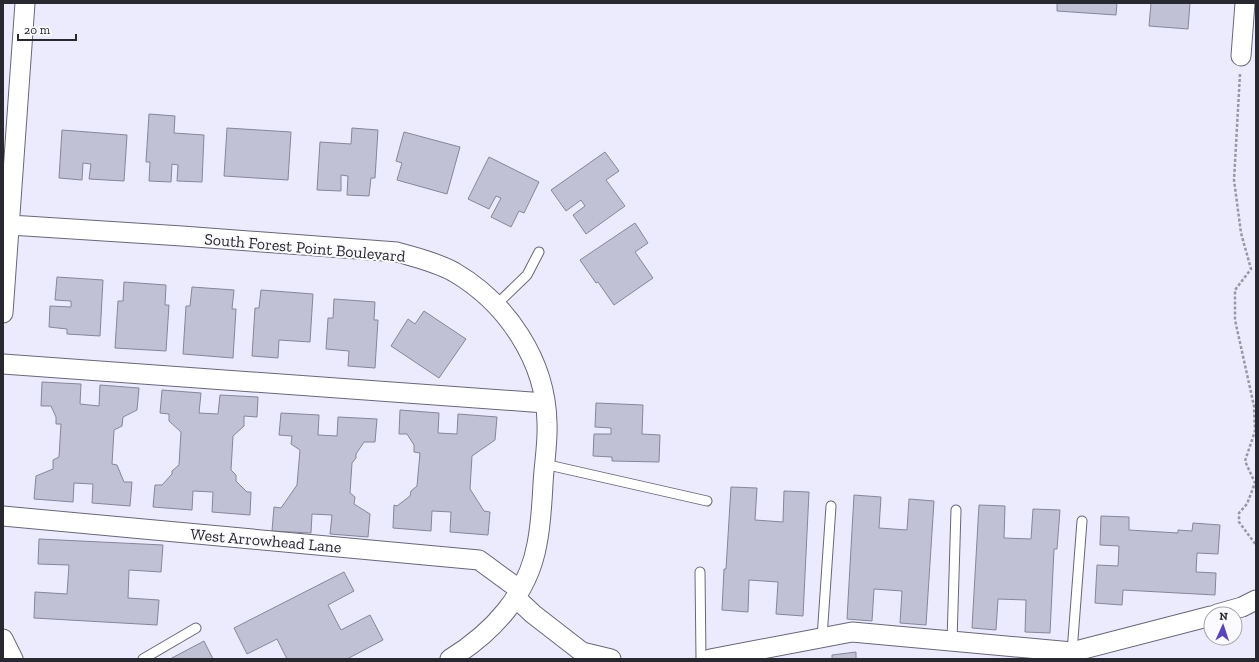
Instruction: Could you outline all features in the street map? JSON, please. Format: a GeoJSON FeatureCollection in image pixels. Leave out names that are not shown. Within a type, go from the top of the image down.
{"type":"FeatureCollection","features":[{"type":"Feature","properties":{"kind":"street"},"geometry":{"type":"LineString","coordinates":[[3,313],[25,3]]}},
{"type":"Feature","properties":{"kind":"street"},"geometry":{"type":"LineString","coordinates":[[1241,56],[1245,3]]}},
{"type":"Feature","properties":{"kind":"street","name":"South Forest Point Boulevard"},"geometry":{"type":"LineString","coordinates":[[10,225],[397,252],[431,262],[454,272],[475,286],[496,305],[513,325],[526,346],[538,373],[545,403],[547,424],[537,545],[528,573],[518,594],[498,621],[481,638],[450,659]]}},
{"type":"Feature","properties":{"kind":"street"},"geometry":{"type":"LineString","coordinates":[[3,364],[545,403]]}},
{"type":"Feature","properties":{"kind":"street","name":"West Arrowhead Lane"},"geometry":{"type":"LineString","coordinates":[[3,516],[479,560],[518,594],[533,614],[581,656],[611,659]]}},
{"type":"Feature","properties":{"kind":"street"},"geometry":{"type":"LineString","coordinates":[[1243,606],[1256,600]]}},
{"type":"Feature","properties":{"kind":"street"},"geometry":{"type":"LineString","coordinates":[[717,658],[852,632],[1072,652],[1203,618]]}},
{"type":"Feature","properties":{"kind":"street"},"geometry":{"type":"LineString","coordinates":[[3,639],[13,659]]}},
{"type":"Feature","properties":{"kind":"lane"},"geometry":{"type":"LineString","coordinates":[[496,305],[527,275],[539,252]]}},
{"type":"Feature","properties":{"kind":"lane"},"geometry":{"type":"LineString","coordinates":[[544,464],[707,501]]}},
{"type":"Feature","properties":{"kind":"lane"},"geometry":{"type":"LineString","coordinates":[[822,638],[831,506]]}},
{"type":"Feature","properties":{"kind":"lane"},"geometry":{"type":"LineString","coordinates":[[952,642],[956,510]]}},
{"type":"Feature","properties":{"kind":"lane"},"geometry":{"type":"LineString","coordinates":[[1072,652],[1082,521]]}},
{"type":"Feature","properties":{"kind":"lane"},"geometry":{"type":"LineString","coordinates":[[700,572],[701,659]]}},
{"type":"Feature","properties":{"kind":"lane"},"geometry":{"type":"LineString","coordinates":[[143,659],[196,628]]}},
{"type":"Feature","properties":{"kind":"path"},"geometry":{"type":"LineString","coordinates":[[1241,56],[1234,180],[1241,233],[1251,269]]}},
{"type":"Feature","properties":{"kind":"path"},"geometry":{"type":"LineString","coordinates":[[1251,269],[1256,270]]}},
{"type":"Feature","properties":{"kind":"path"},"geometry":{"type":"LineString","coordinates":[[1251,269],[1235,290],[1235,320],[1254,406],[1255,431],[1246,461],[1255,483],[1247,504],[1239,513],[1239,522],[1256,545]]}},
{"type":"Feature","properties":{"kind":"building"},"geometry":{"type":"Polygon","coordinates":[[[1057,3],[1117,3],[1116,15],[1057,11],[1057,3]]]}},
{"type":"Feature","properties":{"kind":"building"},"geometry":{"type":"Polygon","coordinates":[[[1151,3],[1190,3],[1188,29],[1149,26],[1151,3]]]}},
{"type":"Feature","properties":{"kind":"building"},"geometry":{"type":"Polygon","coordinates":[[[149,114],[175,116],[174,133],[204,135],[202,182],[177,181],[178,165],[172,164],[171,182],[149,181],[150,162],[146,162],[149,114]]]}},
{"type":"Feature","properties":{"kind":"building"},"geometry":{"type":"Polygon","coordinates":[[[227,128],[291,132],[288,180],[224,176],[227,128]]]}},
{"type":"Feature","properties":{"kind":"building"},"geometry":{"type":"Polygon","coordinates":[[[352,128],[378,130],[375,178],[371,178],[369,196],[347,195],[348,176],[341,175],[341,191],[317,190],[320,142],[351,144],[352,128]]]}},
{"type":"Feature","properties":{"kind":"building"},"geometry":{"type":"Polygon","coordinates":[[[62,130],[127,135],[124,181],[89,179],[91,164],[83,163],[82,180],[59,178],[62,130]]]}},
{"type":"Feature","properties":{"kind":"building"},"geometry":{"type":"Polygon","coordinates":[[[404,132],[460,147],[447,194],[397,180],[402,163],[396,161],[404,132]]]}},
{"type":"Feature","properties":{"kind":"building"},"geometry":{"type":"Polygon","coordinates":[[[605,152],[619,171],[606,180],[625,206],[586,234],[573,215],[585,206],[581,200],[566,211],[551,190],[605,152]]]}},
{"type":"Feature","properties":{"kind":"building"},"geometry":{"type":"Polygon","coordinates":[[[489,157],[539,182],[524,213],[519,211],[511,227],[491,217],[501,198],[496,196],[489,209],[468,199],[489,157]]]}},
{"type":"Feature","properties":{"kind":"building"},"geometry":{"type":"Polygon","coordinates":[[[635,223],[648,243],[635,252],[653,278],[614,305],[580,260],[635,223]]]}},
{"type":"Feature","properties":{"kind":"building"},"geometry":{"type":"Polygon","coordinates":[[[57,277],[103,280],[100,336],[67,334],[67,329],[49,327],[50,306],[71,307],[71,301],[55,300],[57,277]]]}},
{"type":"Feature","properties":{"kind":"building"},"geometry":{"type":"Polygon","coordinates":[[[124,282],[166,285],[165,305],[169,305],[166,351],[115,348],[118,301],[123,301],[124,282]]]}},
{"type":"Feature","properties":{"kind":"building"},"geometry":{"type":"Polygon","coordinates":[[[192,287],[234,290],[232,309],[236,309],[233,358],[183,354],[186,306],[190,306],[192,287]]]}},
{"type":"Feature","properties":{"kind":"building"},"geometry":{"type":"Polygon","coordinates":[[[261,290],[313,294],[310,342],[279,340],[278,358],[252,356],[255,308],[259,308],[261,290]]]}},
{"type":"Feature","properties":{"kind":"building"},"geometry":{"type":"Polygon","coordinates":[[[334,299],[375,302],[374,320],[378,320],[375,368],[348,366],[349,351],[326,349],[328,318],[333,318],[334,299]]]}},
{"type":"Feature","properties":{"kind":"building"},"geometry":{"type":"Polygon","coordinates":[[[424,311],[466,339],[439,378],[391,346],[408,319],[415,324],[424,311]]]}},
{"type":"Feature","properties":{"kind":"building"},"geometry":{"type":"Polygon","coordinates":[[[42,382],[81,384],[80,404],[99,406],[100,385],[139,388],[137,410],[123,417],[122,426],[114,430],[112,464],[117,465],[124,482],[132,482],[130,506],[92,503],[93,484],[74,483],[73,502],[34,499],[36,476],[53,469],[53,460],[59,457],[61,424],[56,424],[56,417],[51,406],[41,406],[42,382]]]}},
{"type":"Feature","properties":{"kind":"building"},"geometry":{"type":"Polygon","coordinates":[[[162,390],[201,393],[199,413],[218,414],[220,395],[258,397],[257,417],[244,416],[244,426],[233,436],[231,470],[236,475],[236,481],[247,492],[251,492],[250,515],[212,512],[213,492],[193,491],[192,510],[153,507],[155,485],[162,485],[172,474],[172,471],[179,465],[181,432],[169,421],[169,414],[160,413],[162,390]]]}},
{"type":"Feature","properties":{"kind":"building"},"geometry":{"type":"Polygon","coordinates":[[[596,403],[643,405],[642,434],[660,435],[659,462],[612,461],[612,457],[593,456],[594,434],[611,434],[611,428],[595,427],[596,403]]]}},
{"type":"Feature","properties":{"kind":"building"},"geometry":{"type":"Polygon","coordinates":[[[400,410],[439,413],[438,433],[457,434],[458,414],[497,417],[495,440],[472,456],[470,489],[484,511],[490,512],[488,535],[450,532],[451,512],[432,511],[431,531],[393,528],[394,505],[397,506],[410,496],[411,491],[417,486],[420,453],[414,452],[414,445],[407,434],[399,434],[400,410]]]}},
{"type":"Feature","properties":{"kind":"building"},"geometry":{"type":"Polygon","coordinates":[[[281,413],[319,415],[318,435],[337,436],[338,417],[377,419],[375,442],[364,442],[352,463],[350,493],[355,497],[354,504],[370,514],[368,537],[330,534],[332,515],[312,514],[311,533],[272,531],[274,507],[281,508],[297,485],[300,450],[291,444],[292,436],[279,435],[281,413]]]}},
{"type":"Feature","properties":{"kind":"building"},"geometry":{"type":"Polygon","coordinates":[[[731,487],[757,488],[755,520],[783,522],[784,491],[809,492],[803,616],[776,614],[778,582],[749,580],[748,612],[722,610],[731,487]]]}},
{"type":"Feature","properties":{"kind":"building"},"geometry":{"type":"Polygon","coordinates":[[[854,495],[881,497],[879,528],[907,530],[909,499],[934,501],[926,625],[900,623],[902,591],[874,589],[872,621],[847,619],[854,495]]]}},
{"type":"Feature","properties":{"kind":"building"},"geometry":{"type":"Polygon","coordinates":[[[979,505],[1005,506],[1004,538],[1031,539],[1033,509],[1060,510],[1057,549],[1054,549],[1050,633],[1025,632],[1026,600],[998,599],[996,630],[972,628],[979,505]]]}},
{"type":"Feature","properties":{"kind":"building"},"geometry":{"type":"Polygon","coordinates":[[[1101,516],[1129,517],[1129,530],[1178,533],[1178,530],[1192,531],[1193,523],[1220,525],[1218,554],[1197,553],[1196,572],[1216,573],[1215,595],[1123,590],[1122,605],[1095,603],[1097,565],[1118,566],[1119,546],[1100,545],[1101,516]]]}},
{"type":"Feature","properties":{"kind":"building"},"geometry":{"type":"Polygon","coordinates":[[[39,539],[163,545],[161,572],[129,570],[128,598],[159,600],[157,625],[34,618],[35,592],[67,594],[69,565],[38,564],[39,539]]]}},
{"type":"Feature","properties":{"kind":"building"},"geometry":{"type":"Polygon","coordinates":[[[344,572],[354,591],[328,605],[341,630],[370,615],[383,640],[347,659],[287,659],[277,639],[247,654],[234,628],[344,572]]]}},
{"type":"Feature","properties":{"kind":"building"},"geometry":{"type":"Polygon","coordinates":[[[204,641],[213,659],[170,659],[204,641]]]}},
{"type":"Feature","properties":{"kind":"building"},"geometry":{"type":"Polygon","coordinates":[[[856,652],[856,659],[832,659],[832,655],[856,652]]]}}]}
